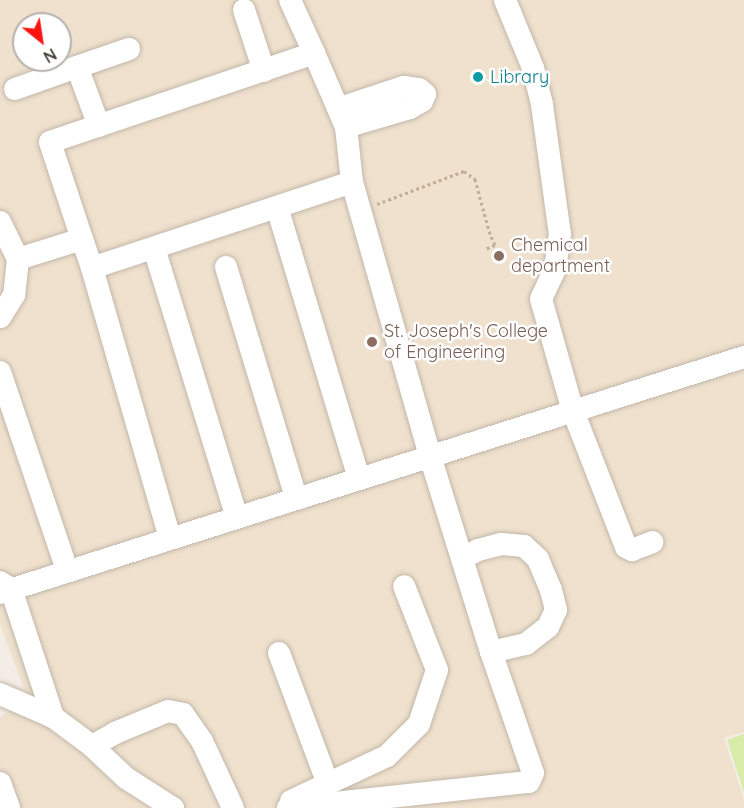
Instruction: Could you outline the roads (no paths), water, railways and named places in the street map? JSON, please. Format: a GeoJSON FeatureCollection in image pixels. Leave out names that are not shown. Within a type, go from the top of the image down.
{"type":"FeatureCollection","features":[{"type":"Feature","properties":{"kind":"lane"},"geometry":{"type":"LineString","coordinates":[[288,808],[528,782],[533,773],[491,652],[430,456],[354,189],[343,117],[290,0]]}},
{"type":"Feature","properties":{"kind":"lane"},"geometry":{"type":"LineString","coordinates":[[505,0],[533,68],[542,105],[560,234],[555,269],[541,299],[573,411],[626,547],[632,550],[653,542]]}},
{"type":"Feature","properties":{"kind":"lane"},"geometry":{"type":"LineString","coordinates":[[244,10],[264,71]]}},
{"type":"Feature","properties":{"kind":"lane"},"geometry":{"type":"LineString","coordinates":[[15,89],[129,49]]}},
{"type":"Feature","properties":{"kind":"lane"},"geometry":{"type":"LineString","coordinates":[[170,538],[92,268],[50,142],[314,53]]}},
{"type":"Feature","properties":{"kind":"lane"},"geometry":{"type":"LineString","coordinates":[[77,67],[99,126]]}},
{"type":"Feature","properties":{"kind":"lane"},"geometry":{"type":"LineString","coordinates":[[92,268],[277,207],[354,189]]}},
{"type":"Feature","properties":{"kind":"lane"},"geometry":{"type":"LineString","coordinates":[[277,207],[359,478]]}},
{"type":"Feature","properties":{"kind":"lane"},"geometry":{"type":"LineString","coordinates":[[0,222],[18,259],[14,295],[0,317]]}},
{"type":"Feature","properties":{"kind":"lane"},"geometry":{"type":"LineString","coordinates":[[18,259],[82,239]]}},
{"type":"Feature","properties":{"kind":"lane"},"geometry":{"type":"LineString","coordinates":[[154,248],[237,517]]}},
{"type":"Feature","properties":{"kind":"lane"},"geometry":{"type":"LineString","coordinates":[[226,267],[296,498]]}},
{"type":"Feature","properties":{"kind":"lane"},"geometry":{"type":"LineString","coordinates":[[53,717],[4,588],[744,357]]}},
{"type":"Feature","properties":{"kind":"lane"},"geometry":{"type":"LineString","coordinates":[[0,372],[67,570]]}},
{"type":"Feature","properties":{"kind":"lane"},"geometry":{"type":"LineString","coordinates":[[462,559],[478,550],[501,544],[524,546],[538,559],[551,590],[556,610],[548,627],[526,644],[491,652]]}},
{"type":"Feature","properties":{"kind":"lane"},"geometry":{"type":"LineString","coordinates":[[276,808],[387,756],[419,724],[437,670],[404,586]]}},
{"type":"Feature","properties":{"kind":"lane"},"geometry":{"type":"LineString","coordinates":[[279,653],[328,784]]}},
{"type":"Feature","properties":{"kind":"lane"},"geometry":{"type":"LineString","coordinates":[[0,694],[53,717],[92,746],[126,778],[172,808]]}},
{"type":"Feature","properties":{"kind":"lane"},"geometry":{"type":"LineString","coordinates":[[92,746],[115,733],[168,711],[183,714],[202,741],[233,808]]}},
{"type":"Feature","properties":{"kind":"lane"},"geometry":{"type":"LineString","coordinates":[[0,783],[9,808]]}},
{"type":"Feature","properties":{"kind":"place","name":"Library"},"geometry":{"type":"Point","coordinates":[478,77]}},
{"type":"Feature","properties":{"kind":"place","name":"Chemical department"},"geometry":{"type":"Point","coordinates":[499,256]}},
{"type":"Feature","properties":{"kind":"place","name":"St. Joseph's College of Engineering"},"geometry":{"type":"Point","coordinates":[372,342]}}]}
